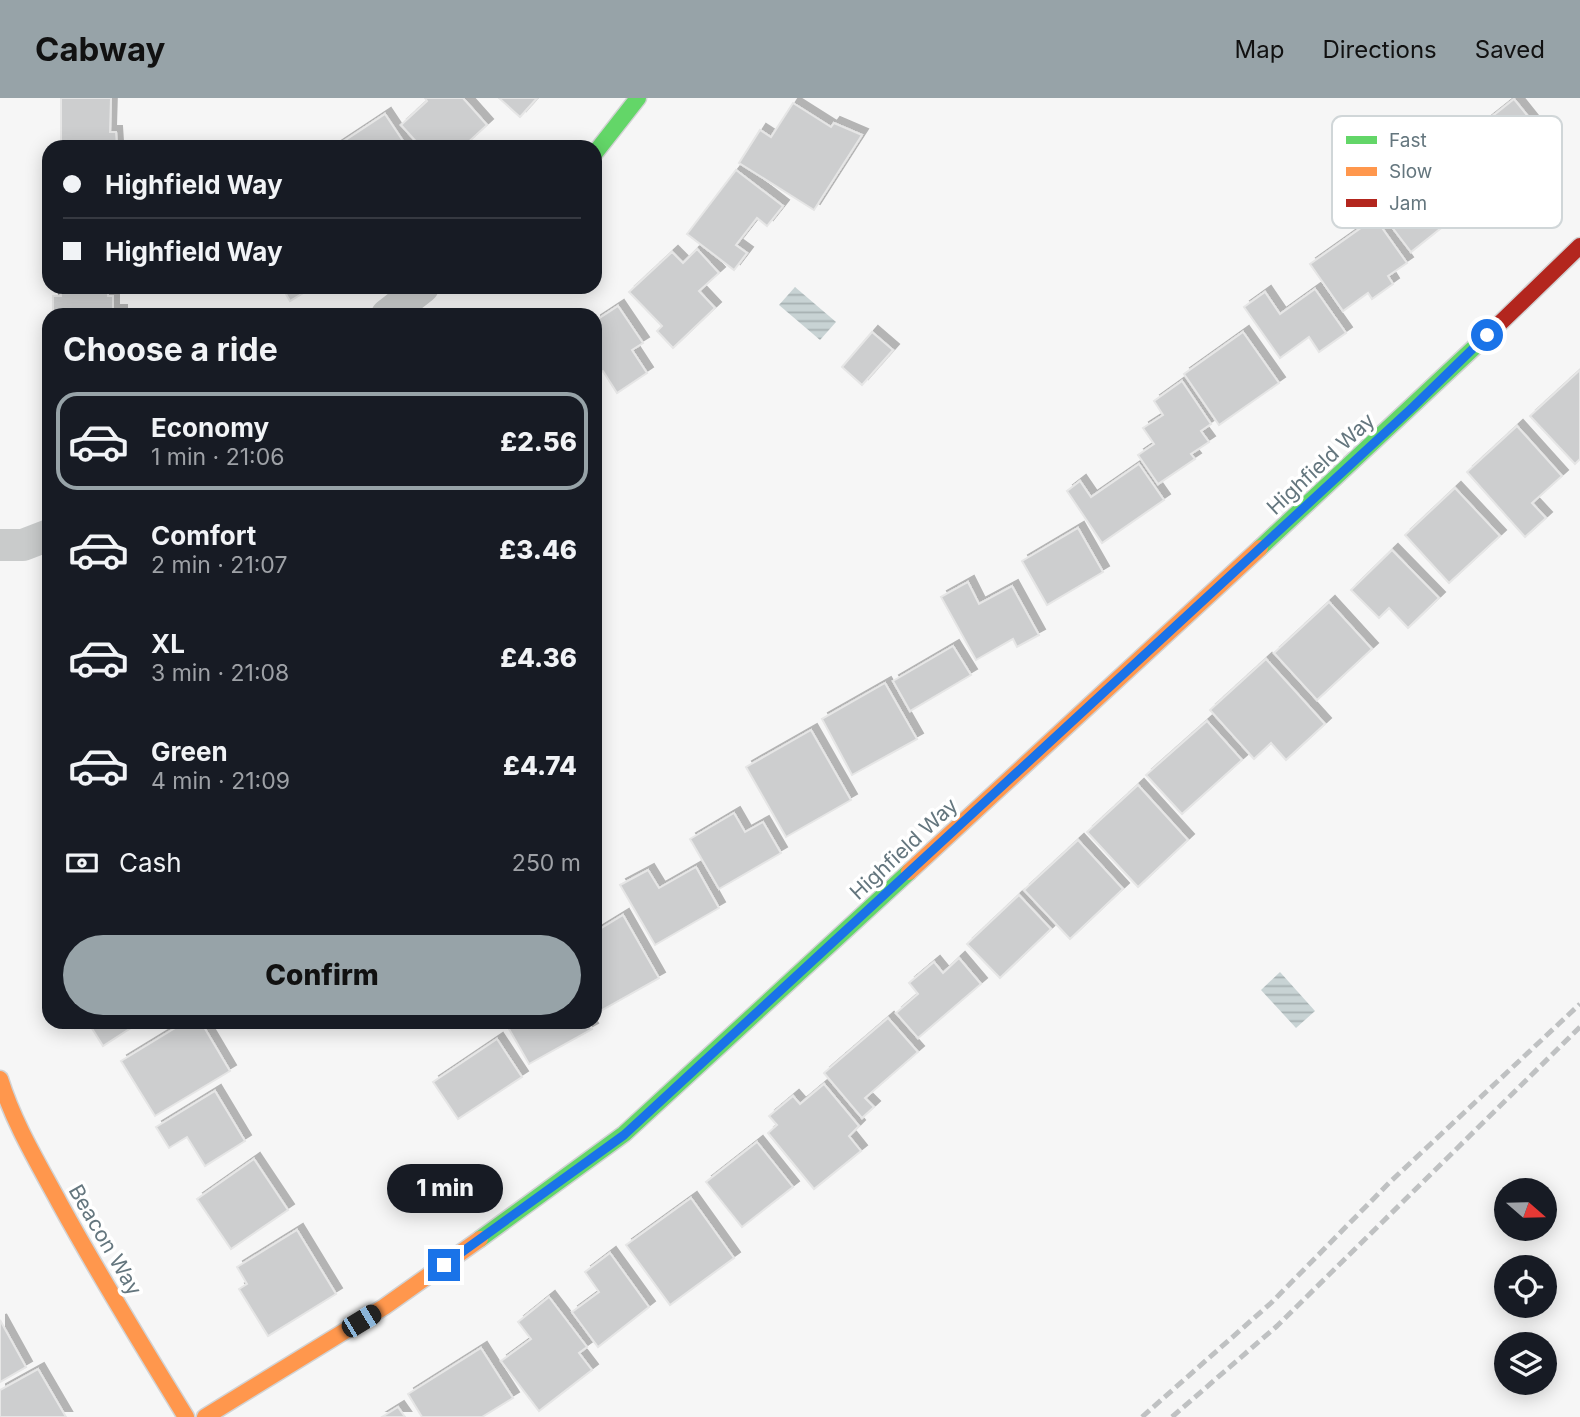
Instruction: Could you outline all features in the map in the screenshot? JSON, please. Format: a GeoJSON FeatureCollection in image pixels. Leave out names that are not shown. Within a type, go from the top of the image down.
{"type":"FeatureCollection","features":[{"type":"Feature","properties":{"kind":"street"},"geometry":{"type":"LineString","coordinates":[[602,144],[638,98]]}},
{"type":"Feature","properties":{"kind":"street","name":"Highfield Way"},"geometry":{"type":"LineString","coordinates":[[205,1417],[384,1307],[624,1135],[1413,407],[1580,246]]}},
{"type":"Feature","properties":{"kind":"street"},"geometry":{"type":"LineString","coordinates":[[396,308],[414,294]]}},
{"type":"Feature","properties":{"kind":"street"},"geometry":{"type":"LineString","coordinates":[[0,545],[23,545],[42,538]]}},
{"type":"Feature","properties":{"kind":"street","name":"Beacon Way"},"geometry":{"type":"LineString","coordinates":[[0,1079],[29,1147],[58,1201],[186,1417]]}},
{"type":"Feature","properties":{"kind":"shaded area"},"geometry":{"type":"Polygon","coordinates":[[[795,287],[836,322],[820,340],[779,305],[795,287]]]}},
{"type":"Feature","properties":{"kind":"shaded area"},"geometry":{"type":"Polygon","coordinates":[[[1280,972],[1315,1011],[1296,1028],[1261,990],[1280,972]]]}},
{"type":"Feature","properties":{"kind":"building"},"geometry":{"type":"Polygon","coordinates":[[[61,98],[111,98],[110,132],[116,132],[117,140],[61,140],[61,98]]]}},
{"type":"Feature","properties":{"kind":"building"},"geometry":{"type":"Polygon","coordinates":[[[425,98],[463,98],[487,125],[471,140],[415,140],[401,125],[427,101],[425,98]]]}},
{"type":"Feature","properties":{"kind":"building"},"geometry":{"type":"Polygon","coordinates":[[[499,98],[537,98],[520,117],[499,98]]]}},
{"type":"Feature","properties":{"kind":"building"},"geometry":{"type":"Polygon","coordinates":[[[1514,99],[1528,116],[1493,116],[1514,99]]]}},
{"type":"Feature","properties":{"kind":"building"},"geometry":{"type":"Polygon","coordinates":[[[793,103],[831,127],[834,123],[862,135],[814,210],[739,163],[760,130],[771,137],[793,103]]]}},
{"type":"Feature","properties":{"kind":"building"},"geometry":{"type":"Polygon","coordinates":[[[385,114],[402,140],[346,140],[385,114]]]}},
{"type":"Feature","properties":{"kind":"building"},"geometry":{"type":"Polygon","coordinates":[[[736,170],[783,206],[767,226],[757,218],[736,245],[747,253],[734,270],[687,234],[736,170]]]}},
{"type":"Feature","properties":{"kind":"building"},"geometry":{"type":"Polygon","coordinates":[[[1361,228],[1382,228],[1407,263],[1388,276],[1393,284],[1372,299],[1368,293],[1343,311],[1310,264],[1361,228]]]}},
{"type":"Feature","properties":{"kind":"building"},"geometry":{"type":"Polygon","coordinates":[[[1393,228],[1441,228],[1411,252],[1393,228]]]}},
{"type":"Feature","properties":{"kind":"building"},"geometry":{"type":"Polygon","coordinates":[[[697,249],[719,273],[699,291],[715,308],[673,348],[657,331],[662,326],[629,292],[672,252],[683,263],[697,249]]]}},
{"type":"Feature","properties":{"kind":"building"},"geometry":{"type":"Polygon","coordinates":[[[1315,289],[1346,333],[1319,352],[1309,337],[1280,358],[1244,307],[1265,292],[1280,314],[1315,289]]]}},
{"type":"Feature","properties":{"kind":"building"},"geometry":{"type":"Polygon","coordinates":[[[108,294],[113,296],[113,308],[53,308],[53,296],[108,294]]]}},
{"type":"Feature","properties":{"kind":"building"},"geometry":{"type":"Polygon","coordinates":[[[286,294],[302,294],[290,301],[286,294]]]}},
{"type":"Feature","properties":{"kind":"building"},"geometry":{"type":"Polygon","coordinates":[[[618,306],[643,343],[632,350],[647,373],[617,393],[602,372],[602,316],[618,306]]]}},
{"type":"Feature","properties":{"kind":"building"},"geometry":{"type":"Polygon","coordinates":[[[872,332],[893,350],[862,385],[842,367],[872,332]]]}},
{"type":"Feature","properties":{"kind":"building"},"geometry":{"type":"Polygon","coordinates":[[[1243,332],[1279,383],[1219,425],[1184,374],[1243,332]]]}},
{"type":"Feature","properties":{"kind":"building"},"geometry":{"type":"Polygon","coordinates":[[[1580,370],[1580,459],[1575,464],[1530,416],[1580,370]]]}},
{"type":"Feature","properties":{"kind":"building"},"geometry":{"type":"Polygon","coordinates":[[[1182,381],[1211,424],[1201,431],[1209,442],[1191,454],[1195,459],[1158,484],[1138,455],[1154,444],[1143,428],[1163,415],[1154,401],[1182,381]]]}},
{"type":"Feature","properties":{"kind":"building"},"geometry":{"type":"Polygon","coordinates":[[[1517,426],[1562,476],[1532,503],[1546,518],[1525,537],[1467,472],[1517,426]]]}},
{"type":"Feature","properties":{"kind":"building"},"geometry":{"type":"Polygon","coordinates":[[[1139,464],[1164,500],[1102,543],[1067,491],[1080,481],[1091,497],[1139,464]]]}},
{"type":"Feature","properties":{"kind":"building"},"geometry":{"type":"Polygon","coordinates":[[[1455,488],[1500,536],[1449,583],[1405,535],[1455,488]]]}},
{"type":"Feature","properties":{"kind":"building"},"geometry":{"type":"Polygon","coordinates":[[[1078,528],[1103,572],[1047,605],[1022,561],[1078,528]]]}},
{"type":"Feature","properties":{"kind":"building"},"geometry":{"type":"Polygon","coordinates":[[[1392,550],[1439,598],[1408,628],[1389,608],[1379,618],[1351,590],[1392,550]]]}},
{"type":"Feature","properties":{"kind":"building"},"geometry":{"type":"Polygon","coordinates":[[[968,582],[979,604],[1012,586],[1039,635],[1017,647],[1013,639],[976,660],[941,597],[968,582]]]}},
{"type":"Feature","properties":{"kind":"building"},"geometry":{"type":"Polygon","coordinates":[[[1329,602],[1372,649],[1317,700],[1274,653],[1329,602]]]}},
{"type":"Feature","properties":{"kind":"building"},"geometry":{"type":"Polygon","coordinates":[[[953,646],[971,675],[910,711],[893,681],[953,646]]]}},
{"type":"Feature","properties":{"kind":"building"},"geometry":{"type":"Polygon","coordinates":[[[1266,659],[1325,724],[1286,760],[1271,743],[1254,759],[1210,710],[1266,659]]]}},
{"type":"Feature","properties":{"kind":"building"},"geometry":{"type":"Polygon","coordinates":[[[885,683],[917,739],[852,775],[822,719],[885,683]]]}},
{"type":"Feature","properties":{"kind":"building"},"geometry":{"type":"Polygon","coordinates":[[[1207,721],[1242,760],[1182,814],[1146,775],[1207,721]]]}},
{"type":"Feature","properties":{"kind":"building"},"geometry":{"type":"Polygon","coordinates":[[[811,730],[851,800],[786,837],[746,767],[811,730]]]}},
{"type":"Feature","properties":{"kind":"building"},"geometry":{"type":"Polygon","coordinates":[[[1138,785],[1188,840],[1138,887],[1087,832],[1138,785]]]}},
{"type":"Feature","properties":{"kind":"building"},"geometry":{"type":"Polygon","coordinates":[[[734,813],[745,832],[763,822],[781,853],[719,889],[690,839],[734,813]]]}},
{"type":"Feature","properties":{"kind":"building"},"geometry":{"type":"Polygon","coordinates":[[[1078,840],[1123,889],[1070,939],[1024,890],[1078,840]]]}},
{"type":"Feature","properties":{"kind":"building"},"geometry":{"type":"Polygon","coordinates":[[[696,867],[719,908],[655,945],[620,885],[648,870],[659,888],[696,867]]]}},
{"type":"Feature","properties":{"kind":"building"},"geometry":{"type":"Polygon","coordinates":[[[1019,895],[1051,929],[1000,978],[967,944],[1019,895]]]}},
{"type":"Feature","properties":{"kind":"building"},"geometry":{"type":"Polygon","coordinates":[[[623,915],[659,978],[602,1010],[602,928],[623,915]]]}},
{"type":"Feature","properties":{"kind":"building"},"geometry":{"type":"Polygon","coordinates":[[[959,958],[981,984],[918,1038],[896,1013],[918,994],[909,983],[934,962],[943,973],[959,958]]]}},
{"type":"Feature","properties":{"kind":"building"},"geometry":{"type":"Polygon","coordinates":[[[888,1018],[918,1052],[865,1098],[874,1107],[862,1118],[824,1073],[888,1018]]]}},
{"type":"Feature","properties":{"kind":"building"},"geometry":{"type":"Polygon","coordinates":[[[92,1029],[129,1029],[103,1046],[92,1029]]]}},
{"type":"Feature","properties":{"kind":"building"},"geometry":{"type":"Polygon","coordinates":[[[174,1029],[205,1029],[230,1071],[155,1116],[121,1061],[174,1029]]]}},
{"type":"Feature","properties":{"kind":"building"},"geometry":{"type":"Polygon","coordinates":[[[509,1029],[592,1029],[529,1064],[509,1029]]]}},
{"type":"Feature","properties":{"kind":"building"},"geometry":{"type":"Polygon","coordinates":[[[497,1039],[522,1077],[458,1119],[433,1082],[497,1039]]]}},
{"type":"Feature","properties":{"kind":"building"},"geometry":{"type":"Polygon","coordinates":[[[824,1084],[859,1126],[849,1136],[861,1151],[814,1189],[768,1133],[777,1125],[769,1116],[793,1096],[800,1104],[824,1084]]]}},
{"type":"Feature","properties":{"kind":"building"},"geometry":{"type":"Polygon","coordinates":[[[215,1091],[245,1141],[205,1166],[187,1137],[169,1148],[156,1127],[215,1091]]]}},
{"type":"Feature","properties":{"kind":"building"},"geometry":{"type":"Polygon","coordinates":[[[757,1142],[793,1187],[742,1227],[706,1182],[757,1142]]]}},
{"type":"Feature","properties":{"kind":"building"},"geometry":{"type":"Polygon","coordinates":[[[254,1159],[288,1210],[231,1249],[197,1199],[254,1159]]]}},
{"type":"Feature","properties":{"kind":"building"},"geometry":{"type":"Polygon","coordinates":[[[691,1198],[734,1258],[670,1305],[626,1245],[691,1198]]]}},
{"type":"Feature","properties":{"kind":"building"},"geometry":{"type":"Polygon","coordinates":[[[297,1230],[336,1294],[268,1336],[239,1289],[247,1284],[237,1267],[297,1230]]]}},
{"type":"Feature","properties":{"kind":"building"},"geometry":{"type":"Polygon","coordinates":[[[610,1253],[649,1307],[598,1347],[572,1312],[599,1292],[585,1272],[610,1253]]]}},
{"type":"Feature","properties":{"kind":"building"},"geometry":{"type":"Polygon","coordinates":[[[549,1297],[587,1347],[579,1353],[592,1370],[539,1411],[501,1361],[531,1339],[518,1322],[549,1297]]]}},
{"type":"Feature","properties":{"kind":"building"},"geometry":{"type":"Polygon","coordinates":[[[0,1320],[26,1367],[0,1382],[0,1320]]]}},
{"type":"Feature","properties":{"kind":"building"},"geometry":{"type":"Polygon","coordinates":[[[481,1348],[513,1398],[482,1417],[422,1417],[408,1394],[481,1348]]]}},
{"type":"Feature","properties":{"kind":"building"},"geometry":{"type":"Polygon","coordinates":[[[38,1369],[66,1417],[0,1417],[0,1390],[38,1369]]]}},
{"type":"Feature","properties":{"kind":"building"},"geometry":{"type":"Polygon","coordinates":[[[398,1407],[405,1417],[382,1417],[398,1407]]]}},
{"type":"Feature","properties":{"kind":"railway"},"geometry":{"type":"LineString","coordinates":[[1142,1417],[1271,1303],[1390,1182],[1580,1004]]}},
{"type":"Feature","properties":{"kind":"railway"},"geometry":{"type":"LineString","coordinates":[[1172,1417],[1277,1326],[1580,1027]]}},
{"type":"Feature","properties":{"kind":"traffic: fast"},"geometry":{"type":"LineString","coordinates":[[602,144],[638,98]]}},
{"type":"Feature","properties":{"kind":"traffic: fast"},"geometry":{"type":"LineString","coordinates":[[1260,548],[1494,329]]}},
{"type":"Feature","properties":{"kind":"traffic: fast"},"geometry":{"type":"LineString","coordinates":[[480,1239],[624,1134],[909,872]]}},
{"type":"Feature","properties":{"kind":"traffic: slow"},"geometry":{"type":"LineString","coordinates":[[909,872],[1260,548]]}},
{"type":"Feature","properties":{"kind":"traffic: slow"},"geometry":{"type":"LineString","coordinates":[[0,1079],[19,1128],[60,1204],[186,1417]]}},
{"type":"Feature","properties":{"kind":"traffic: slow"},"geometry":{"type":"LineString","coordinates":[[205,1417],[384,1307],[480,1239]]}},
{"type":"Feature","properties":{"kind":"traffic: jam"},"geometry":{"type":"LineString","coordinates":[[1494,329],[1580,246]]}},
{"type":"Feature","properties":{"kind":"route"},"geometry":{"type":"LineString","coordinates":[[444,1265],[624,1135],[1413,407],[1487,335]]}}]}
